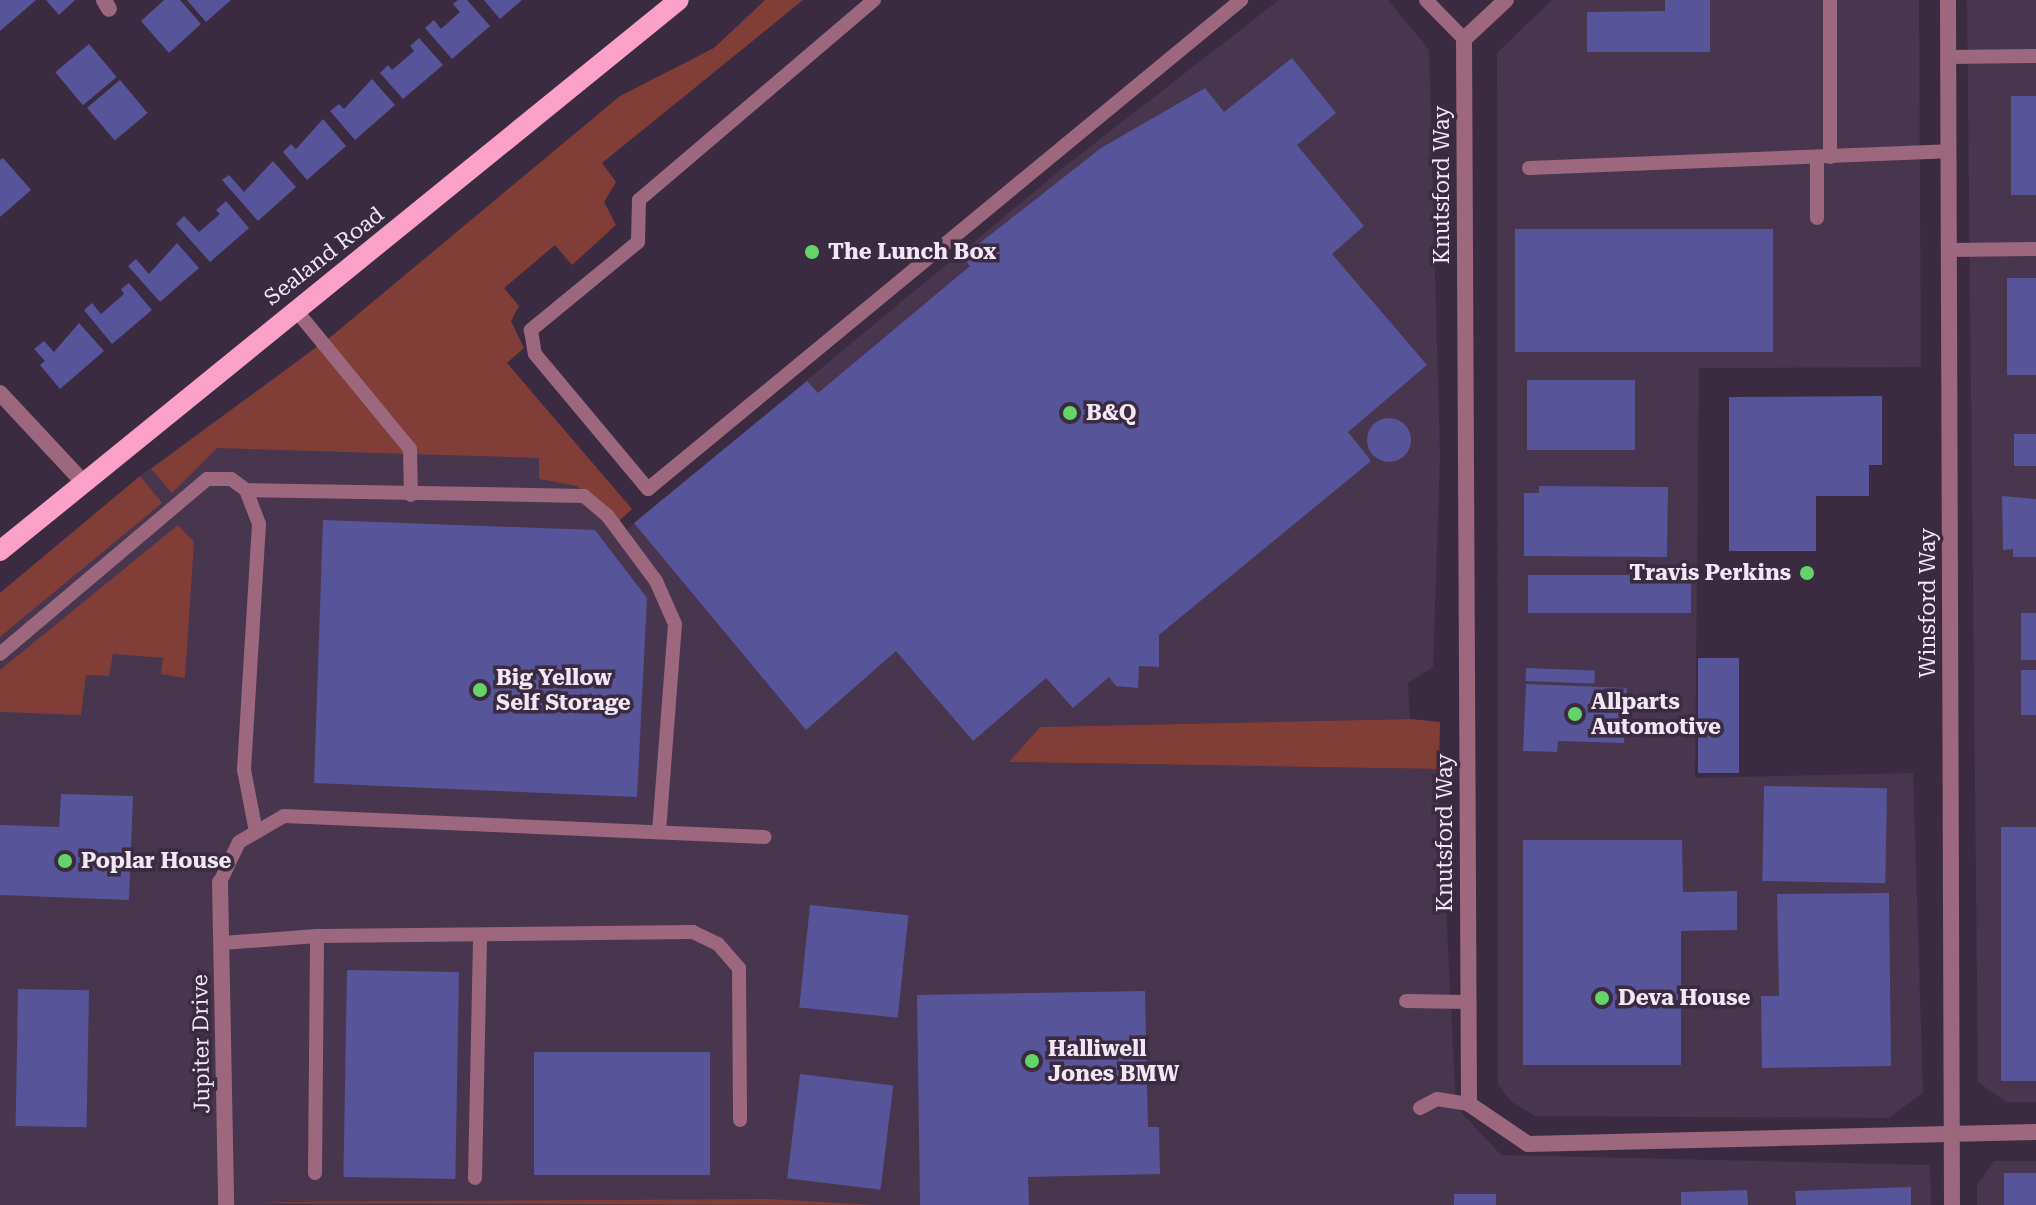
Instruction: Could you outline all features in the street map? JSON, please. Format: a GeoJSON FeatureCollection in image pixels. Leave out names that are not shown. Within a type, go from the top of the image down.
{"type":"FeatureCollection","features":[{"type":"Feature","properties":{"kind":"main road","name":"Sealand Road"},"geometry":{"type":"LineString","coordinates":[[0,551],[82,481],[679,0]]}},
{"type":"Feature","properties":{"kind":"street"},"geometry":{"type":"LineString","coordinates":[[1464,39],[1506,0]]}},
{"type":"Feature","properties":{"kind":"street","name":"Winsford Way"},"geometry":{"type":"LineString","coordinates":[[1948,0],[1952,1205]]}},
{"type":"Feature","properties":{"kind":"street","name":"Knutsford Way"},"geometry":{"type":"LineString","coordinates":[[1464,39],[1469,1104]]}},
{"type":"Feature","properties":{"kind":"street"},"geometry":{"type":"LineString","coordinates":[[0,393],[82,481]]}},
{"type":"Feature","properties":{"kind":"street","name":"Jupiter Drive"},"geometry":{"type":"LineString","coordinates":[[220,882],[226,1205]]}},
{"type":"Feature","properties":{"kind":"street"},"geometry":{"type":"LineString","coordinates":[[1469,1104],[1528,1144],[2036,1132]]}},
{"type":"Feature","properties":{"kind":"lane"},"geometry":{"type":"LineString","coordinates":[[874,0],[639,200],[635,206],[642,230],[638,242],[531,330],[535,354],[648,489],[1223,6],[1241,0]]}},
{"type":"Feature","properties":{"kind":"lane"},"geometry":{"type":"LineString","coordinates":[[1426,0],[1464,39]]}},
{"type":"Feature","properties":{"kind":"lane"},"geometry":{"type":"LineString","coordinates":[[1817,218],[1830,0]]}},
{"type":"Feature","properties":{"kind":"lane"},"geometry":{"type":"LineString","coordinates":[[1948,57],[2036,56]]}},
{"type":"Feature","properties":{"kind":"lane"},"geometry":{"type":"LineString","coordinates":[[1529,168],[1948,151]]}},
{"type":"Feature","properties":{"kind":"lane"},"geometry":{"type":"LineString","coordinates":[[1949,250],[2036,249]]}},
{"type":"Feature","properties":{"kind":"lane"},"geometry":{"type":"LineString","coordinates":[[295,309],[410,449],[411,495]]}},
{"type":"Feature","properties":{"kind":"lane"},"geometry":{"type":"LineString","coordinates":[[0,654],[207,479],[231,479],[246,490],[259,524],[244,770],[256,832]]}},
{"type":"Feature","properties":{"kind":"lane"},"geometry":{"type":"LineString","coordinates":[[246,490],[584,496],[607,515],[656,581],[675,624],[659,832]]}},
{"type":"Feature","properties":{"kind":"lane"},"geometry":{"type":"LineString","coordinates":[[220,882],[239,842],[284,816],[765,837]]}},
{"type":"Feature","properties":{"kind":"lane"},"geometry":{"type":"LineString","coordinates":[[222,943],[317,936],[693,932],[718,944],[739,968],[740,1120]]}},
{"type":"Feature","properties":{"kind":"lane"},"geometry":{"type":"LineString","coordinates":[[315,1173],[317,936]]}},
{"type":"Feature","properties":{"kind":"lane"},"geometry":{"type":"LineString","coordinates":[[475,1178],[480,936]]}},
{"type":"Feature","properties":{"kind":"lane"},"geometry":{"type":"LineString","coordinates":[[1406,1001],[1468,1002]]}},
{"type":"Feature","properties":{"kind":"lane"},"geometry":{"type":"LineString","coordinates":[[1420,1108],[1437,1099],[1469,1104]]}},
{"type":"Feature","properties":{"kind":"shaded area"},"geometry":{"type":"Polygon","coordinates":[[[765,0],[803,0],[602,163],[616,182],[604,202],[616,225],[572,265],[555,245],[504,288],[519,306],[511,321],[524,348],[507,363],[632,509],[618,522],[577,486],[539,479],[539,458],[217,448],[172,493],[151,469],[333,335],[620,96],[714,48],[765,0]]]}},
{"type":"Feature","properties":{"kind":"shaded area"},"geometry":{"type":"Polygon","coordinates":[[[1279,0],[1388,0],[1429,50],[1440,456],[1433,667],[1408,683],[1410,719],[1040,727],[1010,762],[1439,769],[1456,1107],[1501,1155],[1930,1165],[1931,1205],[0,1205],[0,593],[140,476],[333,335],[407,273],[624,532],[1064,167],[1279,0]]]}},
{"type":"Feature","properties":{"kind":"shaded area"},"geometry":{"type":"Polygon","coordinates":[[[1552,0],[1919,0],[1921,367],[1699,368],[1695,778],[1913,773],[1923,1092],[1889,1118],[1535,1116],[1512,1102],[1498,1085],[1497,53],[1552,0]]]}},
{"type":"Feature","properties":{"kind":"shaded area"},"geometry":{"type":"Polygon","coordinates":[[[1967,0],[2036,0],[2036,1102],[2006,1102],[1978,1082],[1967,0]]]}},
{"type":"Feature","properties":{"kind":"shaded area"},"geometry":{"type":"Polygon","coordinates":[[[140,476],[162,503],[0,637],[0,593],[140,476]]]}},
{"type":"Feature","properties":{"kind":"shaded area"},"geometry":{"type":"Polygon","coordinates":[[[178,525],[194,542],[185,678],[161,674],[163,658],[113,654],[109,676],[86,675],[81,715],[0,712],[0,670],[178,525]]]}},
{"type":"Feature","properties":{"kind":"shaded area"},"geometry":{"type":"Polygon","coordinates":[[[1410,719],[1440,722],[1439,769],[1009,762],[1040,727],[1410,719]]]}},
{"type":"Feature","properties":{"kind":"shaded area"},"geometry":{"type":"Polygon","coordinates":[[[1994,1161],[2036,1161],[2036,1205],[1977,1205],[1977,1185],[1994,1161]]]}},
{"type":"Feature","properties":{"kind":"shaded area"},"geometry":{"type":"Polygon","coordinates":[[[768,1199],[874,1205],[260,1203],[286,1202],[768,1199]]]}},
{"type":"Feature","properties":{"kind":"building"},"geometry":{"type":"Polygon","coordinates":[[[0,0],[36,0],[0,31],[0,0]]]}},
{"type":"Feature","properties":{"kind":"building"},"geometry":{"type":"Polygon","coordinates":[[[46,0],[75,0],[59,15],[46,0]]]}},
{"type":"Feature","properties":{"kind":"building"},"geometry":{"type":"Polygon","coordinates":[[[164,0],[180,0],[201,24],[169,53],[141,21],[164,0]]]}},
{"type":"Feature","properties":{"kind":"building"},"geometry":{"type":"Polygon","coordinates":[[[187,0],[231,0],[206,22],[187,0]]]}},
{"type":"Feature","properties":{"kind":"building"},"geometry":{"type":"Polygon","coordinates":[[[458,0],[467,0],[490,26],[452,59],[425,28],[434,20],[441,29],[460,12],[453,4],[458,0]]]}},
{"type":"Feature","properties":{"kind":"building"},"geometry":{"type":"Polygon","coordinates":[[[484,0],[522,0],[500,19],[484,0]]]}},
{"type":"Feature","properties":{"kind":"building"},"geometry":{"type":"Polygon","coordinates":[[[1665,0],[1710,0],[1710,52],[1587,52],[1587,12],[1665,11],[1665,0]]]}},
{"type":"Feature","properties":{"kind":"building"},"geometry":{"type":"Polygon","coordinates":[[[419,38],[443,65],[403,99],[380,73],[388,65],[392,70],[414,51],[410,46],[419,38]]]}},
{"type":"Feature","properties":{"kind":"building"},"geometry":{"type":"Polygon","coordinates":[[[89,44],[117,77],[83,105],[55,72],[89,44]]]}},
{"type":"Feature","properties":{"kind":"building","name":"B&Q"},"geometry":{"type":"Polygon","coordinates":[[[1292,58],[1336,113],[1297,145],[1364,226],[1332,254],[1427,365],[1348,432],[1371,461],[1159,635],[1159,667],[1139,666],[1138,688],[1116,686],[1109,677],[1073,708],[1046,678],[973,741],[896,651],[806,730],[634,523],[807,381],[818,393],[970,266],[962,257],[1101,148],[1205,88],[1224,112],[1292,58]]]}},
{"type":"Feature","properties":{"kind":"building"},"geometry":{"type":"Polygon","coordinates":[[[372,79],[395,105],[355,140],[330,111],[339,104],[344,109],[372,79]]]}},
{"type":"Feature","properties":{"kind":"building"},"geometry":{"type":"Polygon","coordinates":[[[120,80],[148,113],[115,141],[87,108],[120,80]]]}},
{"type":"Feature","properties":{"kind":"building"},"geometry":{"type":"Polygon","coordinates":[[[2011,96],[2036,96],[2036,195],[2011,195],[2011,96]]]}},
{"type":"Feature","properties":{"kind":"building"},"geometry":{"type":"Polygon","coordinates":[[[323,119],[346,146],[307,180],[283,152],[291,144],[296,149],[323,119]]]}},
{"type":"Feature","properties":{"kind":"building"},"geometry":{"type":"Polygon","coordinates":[[[3,158],[31,190],[0,217],[0,160],[3,158]]]}},
{"type":"Feature","properties":{"kind":"building"},"geometry":{"type":"Polygon","coordinates":[[[273,161],[296,187],[258,221],[222,180],[229,175],[244,192],[273,161]]]}},
{"type":"Feature","properties":{"kind":"building"},"geometry":{"type":"Polygon","coordinates":[[[226,201],[249,228],[210,262],[176,224],[184,216],[199,232],[220,214],[216,210],[226,201]]]}},
{"type":"Feature","properties":{"kind":"building"},"geometry":{"type":"Polygon","coordinates":[[[1515,229],[1773,229],[1773,352],[1515,352],[1515,229]]]}},
{"type":"Feature","properties":{"kind":"building"},"geometry":{"type":"Polygon","coordinates":[[[177,243],[199,268],[160,302],[128,266],[136,259],[149,274],[177,243]]]}},
{"type":"Feature","properties":{"kind":"building"},"geometry":{"type":"Polygon","coordinates":[[[2007,278],[2036,278],[2036,375],[2007,375],[2007,278]]]}},
{"type":"Feature","properties":{"kind":"building"},"geometry":{"type":"Polygon","coordinates":[[[129,283],[152,310],[112,344],[84,310],[92,303],[101,314],[124,294],[121,289],[129,283]]]}},
{"type":"Feature","properties":{"kind":"building"},"geometry":{"type":"Polygon","coordinates":[[[79,323],[104,351],[60,389],[40,365],[45,361],[34,349],[44,341],[54,352],[79,323]]]}},
{"type":"Feature","properties":{"kind":"building"},"geometry":{"type":"Polygon","coordinates":[[[1527,380],[1635,380],[1635,450],[1527,450],[1527,380]]]}},
{"type":"Feature","properties":{"kind":"building"},"geometry":{"type":"Polygon","coordinates":[[[1882,396],[1882,465],[1869,465],[1869,496],[1816,496],[1816,551],[1729,551],[1729,397],[1882,396]]]}},
{"type":"Feature","properties":{"kind":"building"},"geometry":{"type":"Polygon","coordinates":[[[1389,418],[1404,425],[1411,440],[1404,455],[1389,462],[1374,455],[1367,440],[1374,425],[1389,418]]]}},
{"type":"Feature","properties":{"kind":"building"},"geometry":{"type":"Polygon","coordinates":[[[2014,434],[2036,434],[2036,466],[2014,466],[2014,434]]]}},
{"type":"Feature","properties":{"kind":"building"},"geometry":{"type":"Polygon","coordinates":[[[1539,486],[1668,487],[1667,557],[1524,556],[1524,493],[1539,493],[1539,486]]]}},
{"type":"Feature","properties":{"kind":"building"},"geometry":{"type":"Polygon","coordinates":[[[2002,496],[2036,499],[2036,557],[2013,557],[2013,549],[2003,550],[2002,496]]]}},
{"type":"Feature","properties":{"kind":"building","name":"Big Yellow Self Storage"},"geometry":{"type":"Polygon","coordinates":[[[323,520],[595,530],[647,598],[637,797],[314,783],[323,520]]]}},
{"type":"Feature","properties":{"kind":"building"},"geometry":{"type":"Polygon","coordinates":[[[1528,575],[1691,575],[1691,613],[1528,613],[1528,575]]]}},
{"type":"Feature","properties":{"kind":"building"},"geometry":{"type":"Polygon","coordinates":[[[2021,613],[2036,613],[2036,660],[2021,660],[2021,613]]]}},
{"type":"Feature","properties":{"kind":"building"},"geometry":{"type":"Polygon","coordinates":[[[1698,658],[1739,658],[1739,773],[1698,773],[1698,658]]]}},
{"type":"Feature","properties":{"kind":"building"},"geometry":{"type":"Polygon","coordinates":[[[1526,668],[1595,670],[1595,683],[1526,681],[1526,668]]]}},
{"type":"Feature","properties":{"kind":"building"},"geometry":{"type":"Polygon","coordinates":[[[2021,670],[2036,670],[2036,715],[2021,715],[2021,670]]]}},
{"type":"Feature","properties":{"kind":"building","name":"Allparts Automotive"},"geometry":{"type":"Polygon","coordinates":[[[1526,684],[1627,688],[1624,743],[1558,741],[1557,752],[1523,751],[1526,684]]]}},
{"type":"Feature","properties":{"kind":"building"},"geometry":{"type":"Polygon","coordinates":[[[1764,786],[1887,788],[1885,883],[1762,881],[1764,786]]]}},
{"type":"Feature","properties":{"kind":"building","name":"Poplar House"},"geometry":{"type":"Polygon","coordinates":[[[61,794],[133,796],[129,900],[0,895],[0,825],[59,827],[61,794]]]}},
{"type":"Feature","properties":{"kind":"building"},"geometry":{"type":"Polygon","coordinates":[[[2001,827],[2036,827],[2036,1081],[2001,1081],[2001,827]]]}},
{"type":"Feature","properties":{"kind":"building","name":"Deva House"},"geometry":{"type":"Polygon","coordinates":[[[1523,840],[1682,840],[1683,892],[1737,891],[1737,930],[1681,931],[1681,1065],[1523,1065],[1523,840]]]}},
{"type":"Feature","properties":{"kind":"building"},"geometry":{"type":"Polygon","coordinates":[[[1889,893],[1891,1066],[1762,1068],[1761,996],[1779,996],[1777,894],[1889,893]]]}},
{"type":"Feature","properties":{"kind":"building"},"geometry":{"type":"Polygon","coordinates":[[[810,905],[908,915],[898,1018],[799,1007],[810,905]]]}},
{"type":"Feature","properties":{"kind":"building"},"geometry":{"type":"Polygon","coordinates":[[[347,970],[459,972],[455,1179],[343,1177],[347,970]]]}},
{"type":"Feature","properties":{"kind":"building"},"geometry":{"type":"Polygon","coordinates":[[[18,989],[89,990],[87,1127],[16,1126],[18,989]]]}},
{"type":"Feature","properties":{"kind":"building","name":"Halliwell Jones BMW"},"geometry":{"type":"Polygon","coordinates":[[[1145,991],[1148,1127],[1159,1127],[1160,1174],[1028,1177],[1029,1205],[920,1205],[917,995],[1145,991]]]}},
{"type":"Feature","properties":{"kind":"building"},"geometry":{"type":"Polygon","coordinates":[[[534,1052],[710,1052],[710,1175],[534,1175],[534,1052]]]}},
{"type":"Feature","properties":{"kind":"building"},"geometry":{"type":"Polygon","coordinates":[[[800,1074],[893,1085],[881,1190],[787,1178],[800,1074]]]}},
{"type":"Feature","properties":{"kind":"building"},"geometry":{"type":"Polygon","coordinates":[[[2004,1173],[2036,1173],[2036,1205],[2004,1205],[2004,1173]]]}},
{"type":"Feature","properties":{"kind":"building"},"geometry":{"type":"Polygon","coordinates":[[[1911,1187],[1911,1205],[1796,1205],[1795,1191],[1911,1187]]]}},
{"type":"Feature","properties":{"kind":"building"},"geometry":{"type":"Polygon","coordinates":[[[1747,1190],[1748,1205],[1681,1205],[1681,1192],[1747,1190]]]}},
{"type":"Feature","properties":{"kind":"building"},"geometry":{"type":"Polygon","coordinates":[[[1454,1194],[1496,1194],[1496,1205],[1454,1205],[1454,1194]]]}},
{"type":"Feature","properties":{"kind":"place","name":"The Lunch Box"},"geometry":{"type":"Point","coordinates":[812,252]}},
{"type":"Feature","properties":{"kind":"place","name":"B&Q"},"geometry":{"type":"Point","coordinates":[1070,413]}},
{"type":"Feature","properties":{"kind":"place","name":"Travis Perkins"},"geometry":{"type":"Point","coordinates":[1807,573]}},
{"type":"Feature","properties":{"kind":"place","name":"Big Yellow Self Storage"},"geometry":{"type":"Point","coordinates":[480,690]}},
{"type":"Feature","properties":{"kind":"place","name":"Allparts Automotive"},"geometry":{"type":"Point","coordinates":[1575,714]}},
{"type":"Feature","properties":{"kind":"place","name":"Poplar House"},"geometry":{"type":"Point","coordinates":[65,861]}},
{"type":"Feature","properties":{"kind":"place","name":"Deva House"},"geometry":{"type":"Point","coordinates":[1602,998]}},
{"type":"Feature","properties":{"kind":"place","name":"Halliwell Jones BMW"},"geometry":{"type":"Point","coordinates":[1032,1061]}}]}
